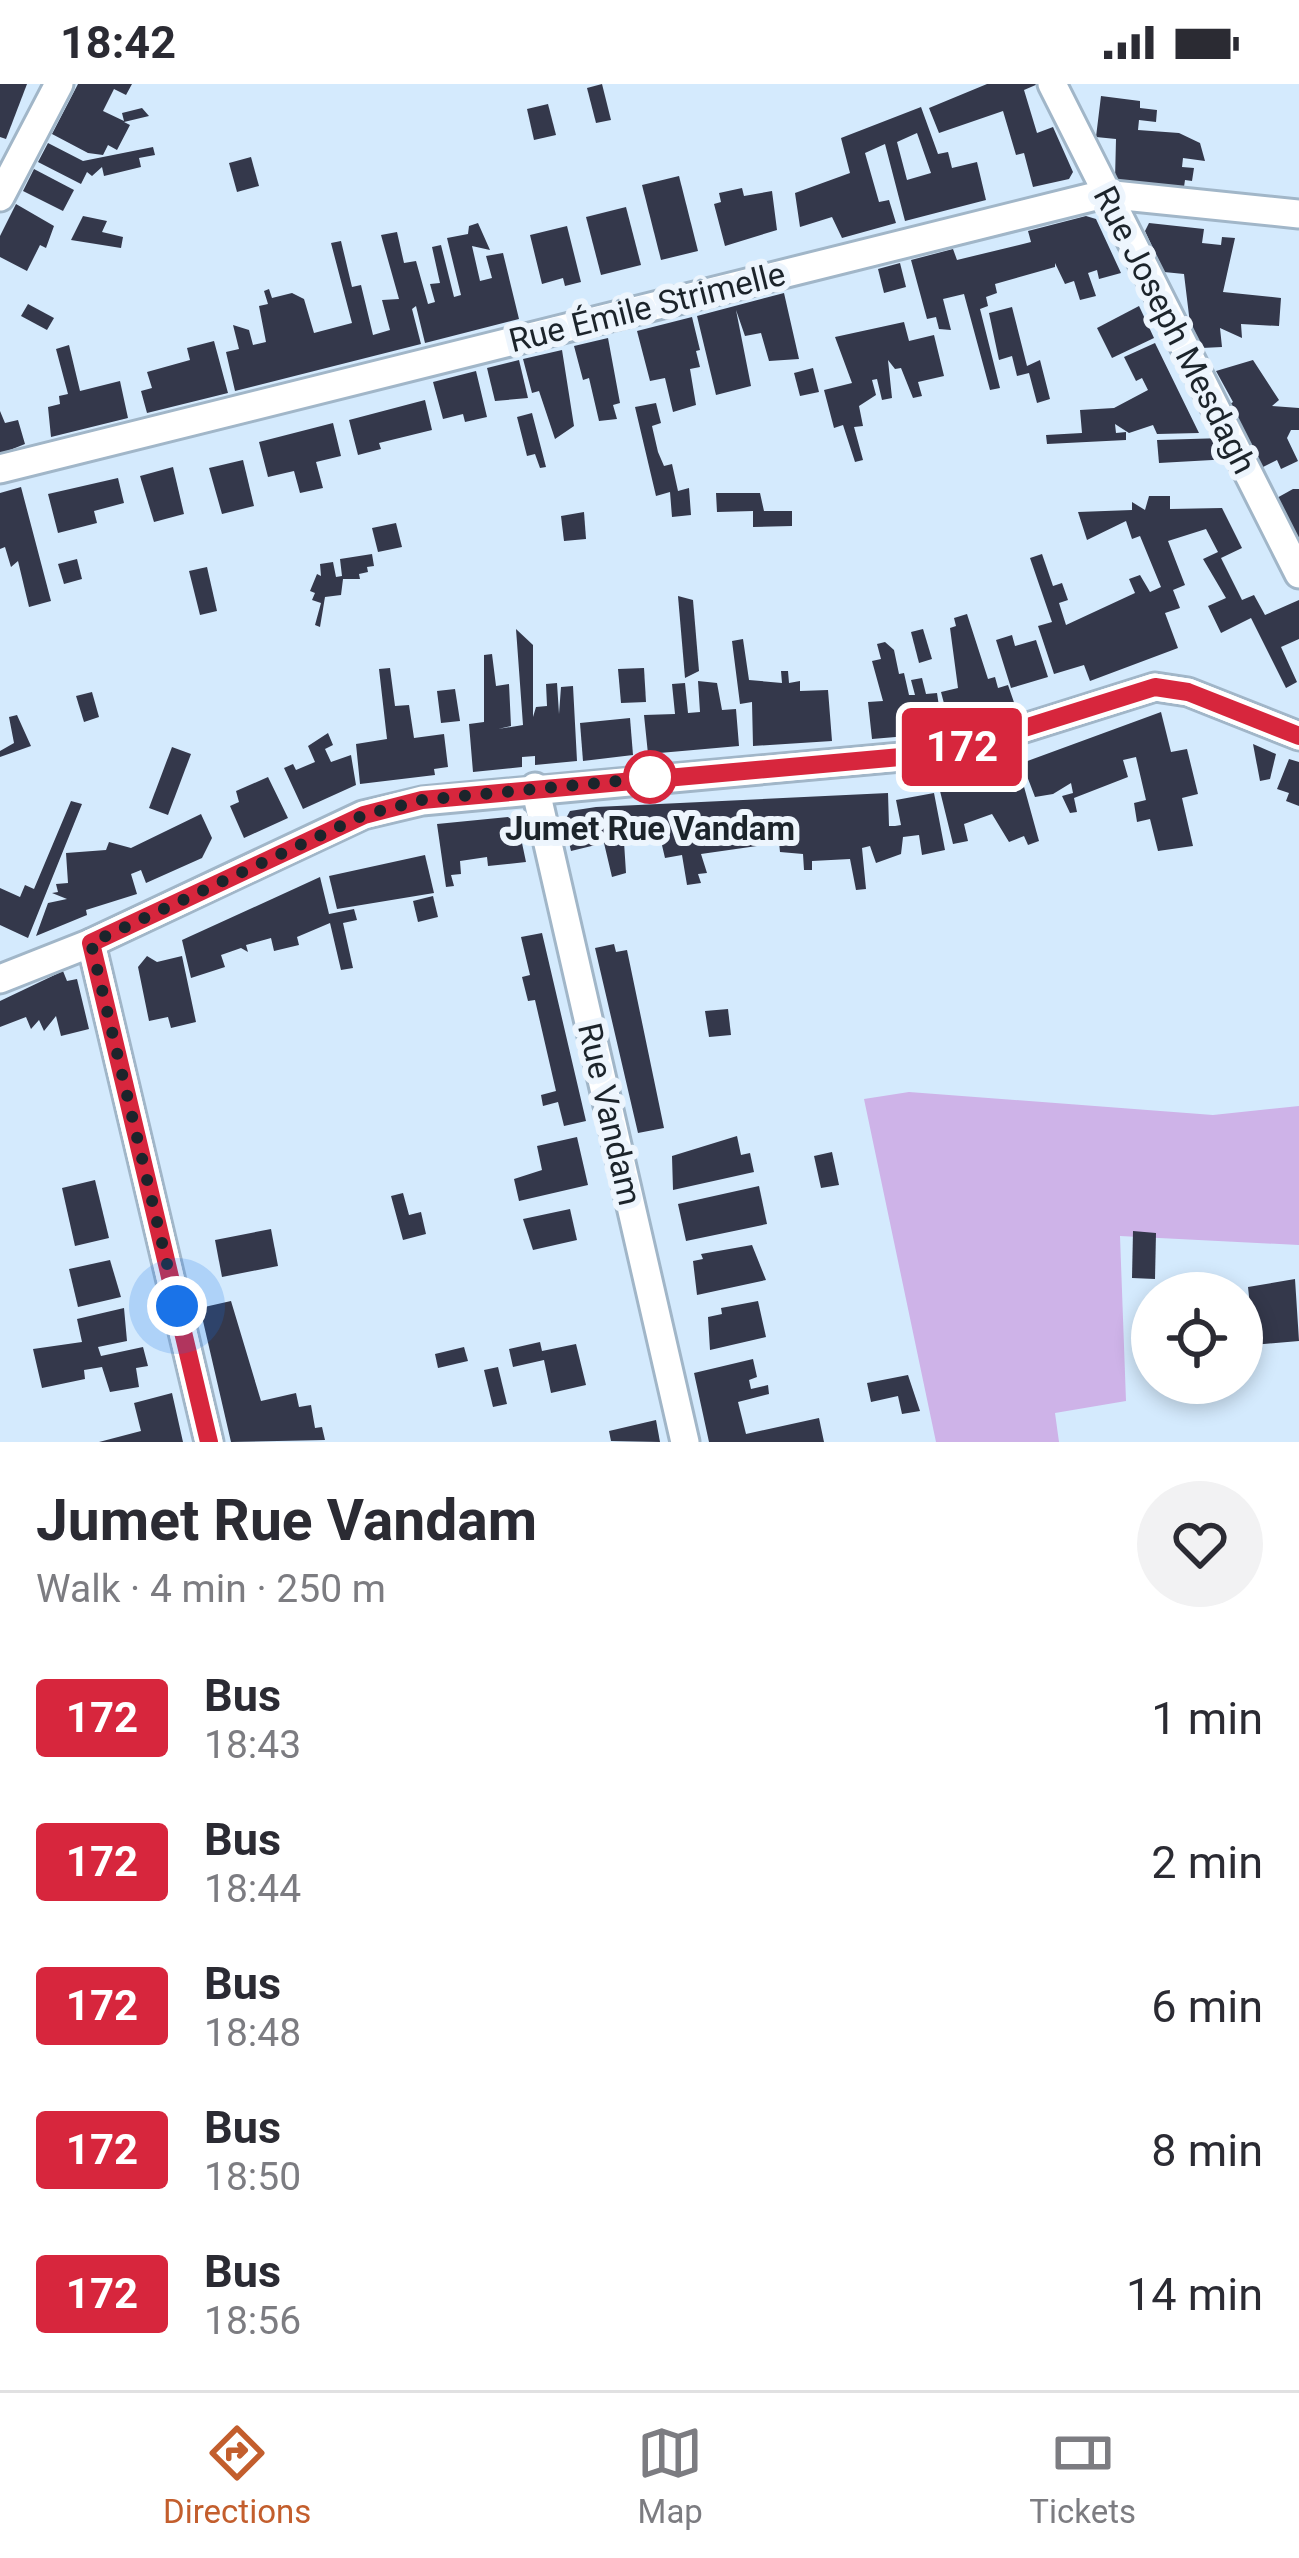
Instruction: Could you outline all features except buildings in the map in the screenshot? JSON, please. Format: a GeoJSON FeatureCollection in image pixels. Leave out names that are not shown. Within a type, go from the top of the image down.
{"type":"FeatureCollection","features":[{"type":"Feature","properties":{"kind":"street"},"geometry":{"type":"LineString","coordinates":[[0,197],[59,84]]}},
{"type":"Feature","properties":{"kind":"street","name":"Rue Joseph Mesdagh"},"geometry":{"type":"LineString","coordinates":[[1052,84],[1299,574]]}},
{"type":"Feature","properties":{"kind":"street","name":"Rue Émile Strimelle"},"geometry":{"type":"LineString","coordinates":[[0,469],[1104,194],[1299,214]]}},
{"type":"Feature","properties":{"kind":"street"},"geometry":{"type":"LineString","coordinates":[[0,979],[91,943],[364,815],[422,800],[945,753],[1155,687],[1188,692],[1299,736]]}},
{"type":"Feature","properties":{"kind":"street","name":"Rue Vandam"},"geometry":{"type":"LineString","coordinates":[[535,787],[686,1442]]}},
{"type":"Feature","properties":{"kind":"street"},"geometry":{"type":"LineString","coordinates":[[91,943],[209,1442]]}},
{"type":"Feature","properties":{"kind":"shaded area"},"geometry":{"type":"Polygon","coordinates":[[[909,1092],[1213,1115],[1299,1106],[1299,1245],[1120,1236],[1126,1401],[1055,1413],[1059,1442],[936,1442],[864,1099],[909,1092]]]}},
{"type":"Feature","properties":{"kind":"bus line","name":"172"},"geometry":{"type":"LineString","coordinates":[[209,1442],[91,943],[364,815],[422,800],[945,753],[1155,687],[1188,692],[1299,736]]}},
{"type":"Feature","properties":{"kind":"place","name":"Jumet Rue Vandam"},"geometry":{"type":"Point","coordinates":[650,777]}},
{"type":"Feature","properties":{"kind":"route"},"geometry":{"type":"LineString","coordinates":[[177,1306],[91,943],[364,815],[422,800],[660,777],[650,777]]}}]}
